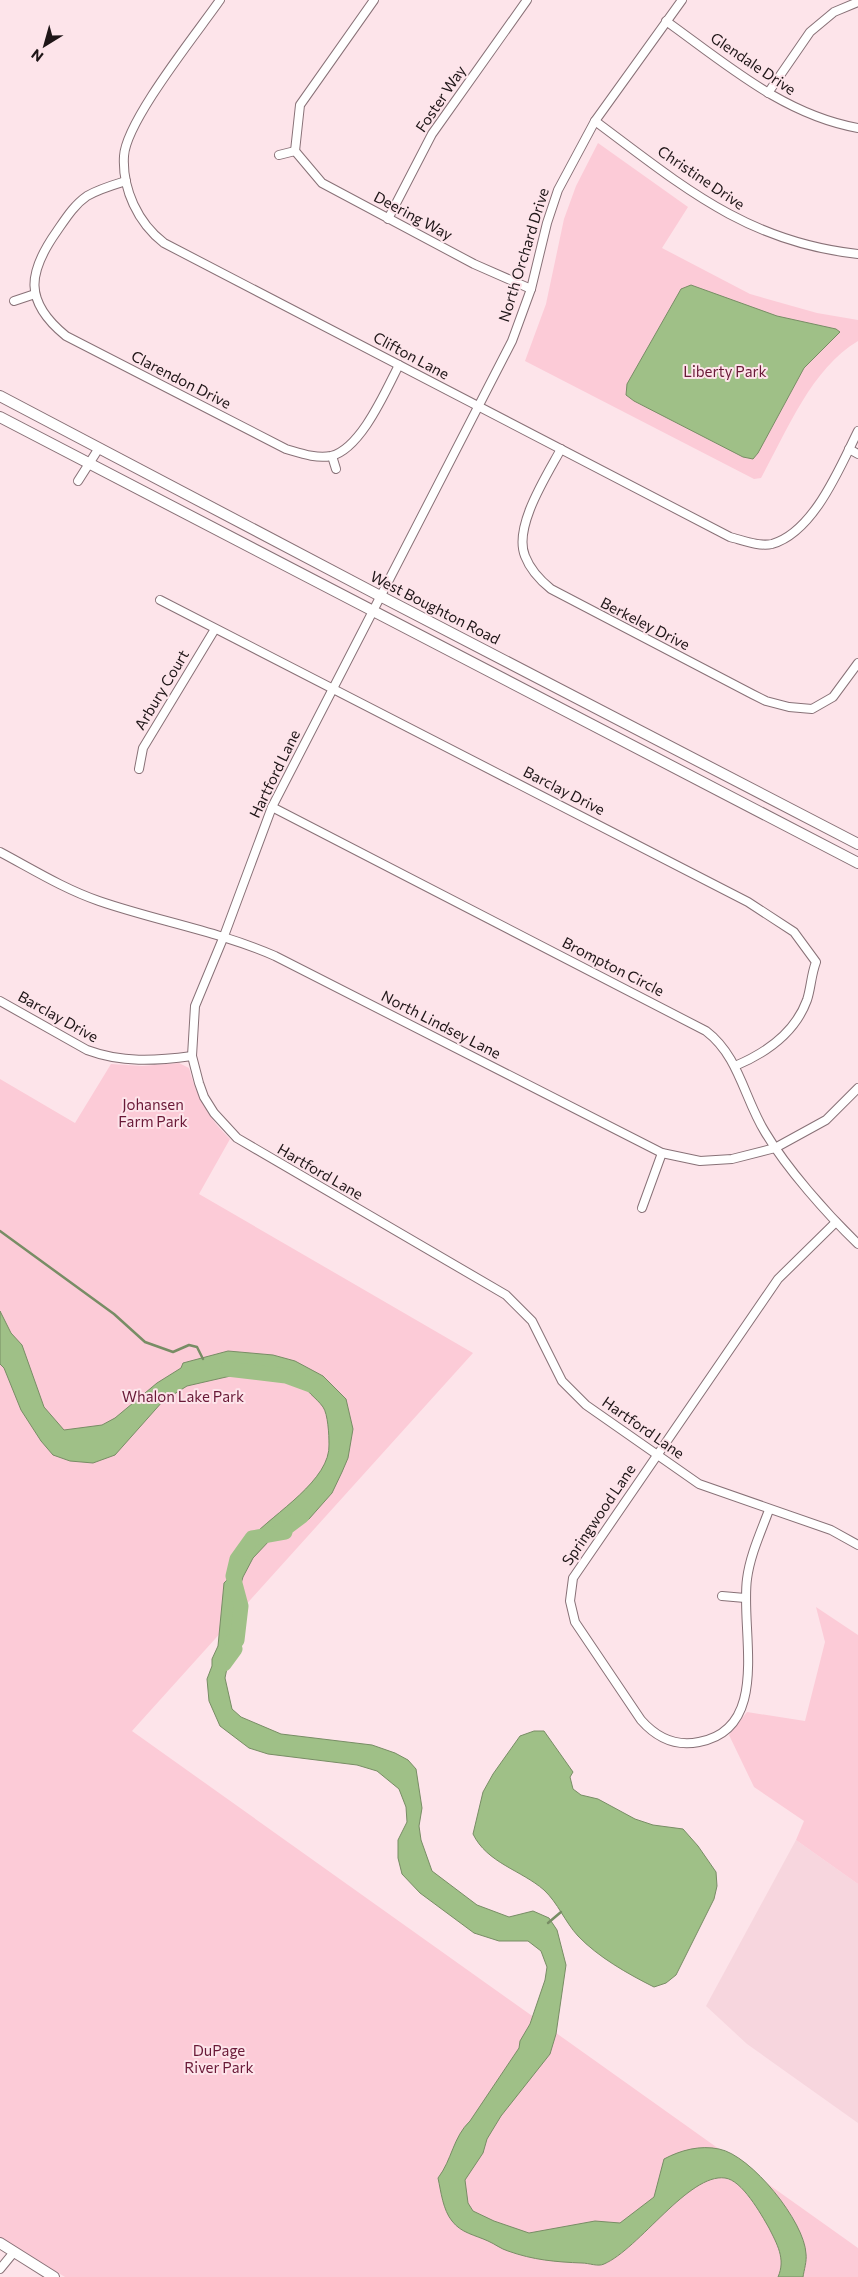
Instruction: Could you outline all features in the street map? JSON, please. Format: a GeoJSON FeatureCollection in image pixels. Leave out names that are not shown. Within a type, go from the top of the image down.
{"type":"FeatureCollection","features":[{"type":"Feature","properties":{"kind":"main road","name":"West Boughton Road"},"geometry":{"type":"LineString","coordinates":[[0,396],[858,844]]}},
{"type":"Feature","properties":{"kind":"main road","name":"West Boughton Road"},"geometry":{"type":"LineString","coordinates":[[0,417],[858,863]]}},
{"type":"Feature","properties":{"kind":"main road"},"geometry":{"type":"LineString","coordinates":[[0,2243],[54,2277]]}},
{"type":"Feature","properties":{"kind":"street","name":"Clifton Lane"},"geometry":{"type":"LineString","coordinates":[[220,0],[132,128],[124,155],[126,181],[131,200],[143,223],[164,243],[730,537],[758,544],[771,544],[795,532],[815,512],[858,431]]}},
{"type":"Feature","properties":{"kind":"street"},"geometry":{"type":"LineString","coordinates":[[279,155],[295,152],[300,105],[374,0]]}},
{"type":"Feature","properties":{"kind":"street","name":"Foster Way"},"geometry":{"type":"LineString","coordinates":[[388,219],[432,134],[527,0]]}},
{"type":"Feature","properties":{"kind":"street","name":"North Orchard Drive"},"geometry":{"type":"LineString","coordinates":[[374,612],[512,341],[531,289],[547,223],[558,190],[595,121],[682,0]]}},
{"type":"Feature","properties":{"kind":"street"},"geometry":{"type":"LineString","coordinates":[[768,93],[810,32],[834,12],[858,2]]}},
{"type":"Feature","properties":{"kind":"street","name":"Glendale Drive"},"geometry":{"type":"LineString","coordinates":[[666,21],[768,93],[806,113],[858,128]]}},
{"type":"Feature","properties":{"kind":"street","name":"Christine Drive"},"geometry":{"type":"LineString","coordinates":[[595,121],[706,202],[732,217],[799,244],[858,254]]}},
{"type":"Feature","properties":{"kind":"street","name":"Deering Way"},"geometry":{"type":"LineString","coordinates":[[295,152],[322,183],[474,264],[531,289]]}},
{"type":"Feature","properties":{"kind":"street"},"geometry":{"type":"LineString","coordinates":[[14,301],[35,296],[33,283],[40,258],[69,213],[87,196],[126,181]]}},
{"type":"Feature","properties":{"kind":"street","name":"Clarendon Drive"},"geometry":{"type":"LineString","coordinates":[[35,296],[47,317],[66,336],[286,449],[317,457],[332,456]]}},
{"type":"Feature","properties":{"kind":"street"},"geometry":{"type":"LineString","coordinates":[[336,469],[332,456],[349,446],[372,417],[399,365]]}},
{"type":"Feature","properties":{"kind":"street"},"geometry":{"type":"LineString","coordinates":[[78,481],[99,448]]}},
{"type":"Feature","properties":{"kind":"street","name":"Berkeley Drive"},"geometry":{"type":"LineString","coordinates":[[561,449],[527,518],[523,535],[524,556],[535,573],[551,590],[766,701],[789,707],[812,709],[833,697],[858,663]]}},
{"type":"Feature","properties":{"kind":"street"},"geometry":{"type":"LineString","coordinates":[[849,449],[858,454]]}},
{"type":"Feature","properties":{"kind":"street","name":"Barclay Drive"},"geometry":{"type":"LineString","coordinates":[[160,600],[748,902],[794,932],[816,962],[803,1008],[787,1031],[770,1048],[759,1056],[735,1066]]}},
{"type":"Feature","properties":{"kind":"street","name":"Hartford Lane"},"geometry":{"type":"LineString","coordinates":[[374,612],[272,807],[224,936],[195,1006],[192,1056],[204,1097],[214,1114],[237,1138],[506,1295],[532,1321],[552,1364],[572,1393],[699,1484],[769,1510],[831,1530],[858,1545]]}},
{"type":"Feature","properties":{"kind":"street","name":"Arbury Court"},"geometry":{"type":"LineString","coordinates":[[138,769],[143,748],[215,629]]}},
{"type":"Feature","properties":{"kind":"street","name":"Brompton Circle"},"geometry":{"type":"LineString","coordinates":[[272,807],[691,1022],[719,1041],[735,1066],[756,1115],[775,1148],[836,1222],[858,1244]]}},
{"type":"Feature","properties":{"kind":"street","name":"North Lindsey Lane"},"geometry":{"type":"LineString","coordinates":[[0,852],[65,887],[100,901],[224,936],[291,963],[662,1154],[700,1161],[739,1158],[775,1148],[826,1120],[858,1088]]}},
{"type":"Feature","properties":{"kind":"street","name":"Barclay Drive"},"geometry":{"type":"LineString","coordinates":[[0,1001],[86,1050],[101,1056],[139,1061],[192,1056]]}},
{"type":"Feature","properties":{"kind":"street"},"geometry":{"type":"LineString","coordinates":[[642,1208],[662,1154]]}},
{"type":"Feature","properties":{"kind":"street","name":"Springwood Lane"},"geometry":{"type":"LineString","coordinates":[[769,1510],[751,1558],[745,1598],[747,1686],[746,1698],[738,1716],[724,1732],[705,1741],[682,1744],[660,1736],[641,1720],[575,1622],[570,1601],[573,1578],[778,1279],[836,1222]]}},
{"type":"Feature","properties":{"kind":"street"},"geometry":{"type":"LineString","coordinates":[[722,1596],[745,1598]]}},
{"type":"Feature","properties":{"kind":"street"},"geometry":{"type":"LineString","coordinates":[[0,2268],[14,2252]]}},
{"type":"Feature","properties":{"kind":"shaded area"},"geometry":{"type":"Polygon","coordinates":[[[691,285],[777,316],[836,329],[840,332],[804,368],[753,459],[743,457],[634,401],[626,395],[627,384],[681,289],[691,285]]]}},
{"type":"Feature","properties":{"kind":"shaded area"},"geometry":{"type":"Polygon","coordinates":[[[0,1311],[11,1333],[22,1345],[44,1407],[64,1430],[102,1425],[115,1418],[157,1383],[181,1368],[183,1363],[228,1351],[273,1355],[295,1361],[323,1376],[346,1399],[353,1429],[348,1458],[342,1472],[332,1493],[309,1519],[290,1529],[286,1529],[285,1532],[270,1540],[253,1558],[240,1587],[241,1606],[237,1640],[232,1641],[235,1649],[228,1663],[225,1678],[232,1709],[241,1717],[281,1734],[372,1745],[408,1760],[416,1769],[422,1808],[419,1826],[421,1840],[432,1871],[477,1905],[509,1917],[533,1911],[549,1918],[557,1930],[566,1965],[556,2034],[550,2054],[501,2116],[487,2139],[483,2153],[465,2180],[468,2203],[473,2211],[494,2221],[529,2233],[595,2221],[620,2223],[654,2197],[664,2159],[691,2149],[719,2149],[732,2154],[746,2163],[760,2176],[786,2208],[803,2241],[806,2263],[803,2277],[778,2277],[781,2258],[769,2228],[744,2191],[731,2180],[725,2178],[711,2180],[696,2187],[680,2199],[633,2244],[618,2256],[602,2265],[526,2257],[505,2250],[464,2231],[452,2221],[444,2206],[438,2178],[447,2164],[464,2127],[519,2048],[520,2041],[530,2024],[545,1980],[547,1967],[541,1951],[528,1941],[499,1941],[474,1933],[420,1893],[402,1874],[398,1858],[398,1840],[407,1822],[406,1807],[399,1789],[377,1771],[357,1765],[268,1754],[249,1748],[220,1726],[209,1701],[207,1679],[212,1666],[212,1659],[218,1646],[224,1583],[232,1574],[251,1538],[299,1495],[321,1470],[327,1457],[329,1444],[325,1410],[306,1388],[302,1380],[293,1380],[286,1376],[248,1372],[187,1386],[163,1401],[115,1455],[93,1463],[70,1461],[53,1455],[41,1441],[21,1410],[4,1368],[0,1364],[0,1311]]]}},
{"type":"Feature","properties":{"kind":"shaded area"},"geometry":{"type":"Polygon","coordinates":[[[534,1731],[544,1731],[573,1772],[570,1777],[573,1789],[581,1795],[598,1799],[635,1819],[653,1825],[683,1829],[698,1846],[716,1872],[717,1886],[714,1899],[676,1975],[666,1983],[654,1987],[604,1958],[573,1931],[544,1890],[487,1852],[473,1834],[483,1792],[493,1774],[520,1736],[534,1731]]]}},
{"type":"Feature","properties":{"kind":"shaded area"},"geometry":{"type":"Polygon","coordinates":[[[796,1840],[858,1884],[858,2123],[747,2044],[706,2006],[796,1840]]]}},
{"type":"Feature","properties":{"kind":"green space","name":"Liberty Park"},"geometry":{"type":"Polygon","coordinates":[[[598,143],[688,207],[662,248],[750,294],[817,313],[858,320],[858,341],[841,353],[814,384],[791,421],[761,478],[754,479],[525,361],[546,304],[564,219],[576,186],[598,143]]]}},
{"type":"Feature","properties":{"kind":"green space"},"geometry":{"type":"Polygon","coordinates":[[[179,1063],[189,1068],[195,1088],[204,1106],[230,1139],[199,1194],[473,1353],[132,1731],[858,2248],[858,2277],[65,2277],[0,2237],[0,1079],[75,1123],[111,1064],[142,1066],[179,1063]]]}},
{"type":"Feature","properties":{"kind":"green space"},"geometry":{"type":"Polygon","coordinates":[[[816,1607],[858,1635],[858,1884],[796,1840],[804,1821],[754,1787],[729,1735],[747,1712],[805,1721],[825,1642],[816,1607]]]}},
{"type":"Feature","properties":{"kind":"waterway"},"geometry":{"type":"LineString","coordinates":[[0,1231],[114,1314],[145,1342],[173,1352],[189,1345],[197,1347],[203,1359]]}},
{"type":"Feature","properties":{"kind":"waterway"},"geometry":{"type":"LineString","coordinates":[[227,1369],[286,1376],[316,1387]]}},
{"type":"Feature","properties":{"kind":"waterway"},"geometry":{"type":"LineString","coordinates":[[224,1664],[235,1649],[232,1641],[237,1640],[241,1606],[233,1576],[237,1559],[252,1538],[285,1532],[286,1528],[302,1516]]}},
{"type":"Feature","properties":{"kind":"waterway"},"geometry":{"type":"LineString","coordinates":[[548,1923],[561,1912]]}},
{"type":"Feature","properties":{"kind":"park label","name":"Johansen Farm Park"},"geometry":{"type":"Point","coordinates":[153,1114]}},
{"type":"Feature","properties":{"kind":"park label","name":"Whalon Lake Park"},"geometry":{"type":"Point","coordinates":[183,1397]}},
{"type":"Feature","properties":{"kind":"park label","name":"DuPage River Park"},"geometry":{"type":"Point","coordinates":[219,2060]}}]}
